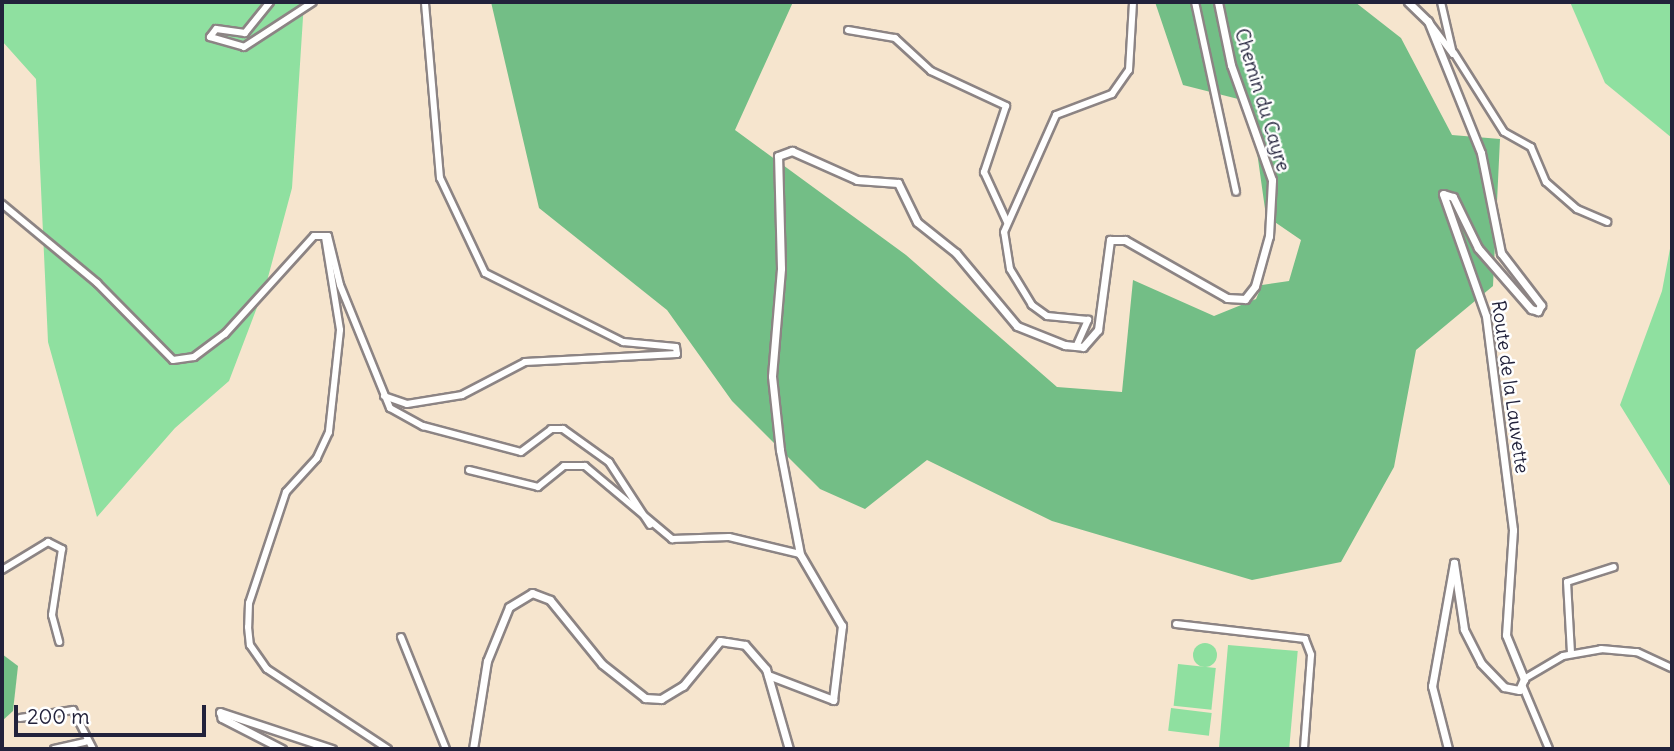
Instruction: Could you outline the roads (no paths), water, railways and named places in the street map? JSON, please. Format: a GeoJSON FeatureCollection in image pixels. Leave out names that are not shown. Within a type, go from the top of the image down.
{"type":"FeatureCollection","features":[{"type":"Feature","properties":{"kind":"street"},"geometry":{"type":"LineString","coordinates":[[270,2],[245,33],[216,29],[210,37],[244,47],[313,2]]}},
{"type":"Feature","properties":{"kind":"street"},"geometry":{"type":"LineString","coordinates":[[384,396],[407,404],[463,396],[525,362],[677,354],[668,345],[623,342],[485,273],[440,178],[425,2]]}},
{"type":"Feature","properties":{"kind":"street"},"geometry":{"type":"LineString","coordinates":[[1007,222],[1030,184],[1056,115],[1117,90],[1133,60],[1133,2]]}},
{"type":"Feature","properties":{"kind":"street"},"geometry":{"type":"LineString","coordinates":[[1195,2],[1236,192]]}},
{"type":"Feature","properties":{"kind":"street","name":"Chemin du Cayre"},"geometry":{"type":"LineString","coordinates":[[1076,347],[1092,341],[1098,330],[1110,240],[1125,240],[1227,298],[1245,299],[1255,286],[1269,236],[1272,180],[1231,65],[1218,2]]}},
{"type":"Feature","properties":{"kind":"street"},"geometry":{"type":"LineString","coordinates":[[1408,2],[1428,21],[1454,53],[1504,132],[1531,147],[1546,181],[1577,209],[1607,222]]}},
{"type":"Feature","properties":{"kind":"street"},"geometry":{"type":"LineString","coordinates":[[1441,2],[1454,53]]}},
{"type":"Feature","properties":{"kind":"street","name":"Route de la Lauvette"},"geometry":{"type":"LineString","coordinates":[[1428,21],[1481,153],[1494,239],[1513,275],[1541,305],[1538,311],[1531,309],[1478,248],[1453,197],[1443,194],[1486,316],[1513,530],[1506,635],[1524,683]]}},
{"type":"Feature","properties":{"kind":"street"},"geometry":{"type":"LineString","coordinates":[[768,675],[833,700],[842,626],[800,554],[772,376],[781,268],[776,158],[792,151],[857,180],[898,183],[917,222],[956,253],[1017,326],[1076,347],[1088,320],[1047,316],[1031,305],[1010,269],[1007,222],[984,172],[1006,106],[931,71],[895,38],[848,30]]}},
{"type":"Feature","properties":{"kind":"street"},"geometry":{"type":"LineString","coordinates":[[2,204],[97,283],[173,360],[194,357],[225,334],[314,236],[326,237],[332,240],[340,285],[384,396],[411,422],[514,451],[530,450],[551,429],[564,429],[609,462],[650,525]]}},
{"type":"Feature","properties":{"kind":"street"},"geometry":{"type":"LineString","coordinates":[[326,237],[340,330],[329,432],[317,458],[286,492],[249,603],[250,645],[267,669],[388,749]]}},
{"type":"Feature","properties":{"kind":"street"},"geometry":{"type":"LineString","coordinates":[[469,470],[538,487],[564,466],[584,466],[650,525],[683,542],[729,537],[800,554]]}},
{"type":"Feature","properties":{"kind":"street"},"geometry":{"type":"LineString","coordinates":[[2,570],[48,542],[59,546],[63,560],[52,615],[59,642]]}},
{"type":"Feature","properties":{"kind":"street"},"geometry":{"type":"LineString","coordinates":[[1448,749],[1433,699],[1456,563],[1464,629],[1482,663],[1504,687],[1524,683],[1571,653],[1624,649],[1672,668]]}},
{"type":"Feature","properties":{"kind":"street"},"geometry":{"type":"LineString","coordinates":[[1571,653],[1567,582],[1614,567]]}},
{"type":"Feature","properties":{"kind":"street"},"geometry":{"type":"LineString","coordinates":[[473,749],[484,669],[509,607],[525,594],[550,600],[586,646],[638,696],[669,696],[713,645],[728,639],[752,650],[768,675],[789,749]]}},
{"type":"Feature","properties":{"kind":"street"},"geometry":{"type":"LineString","coordinates":[[1176,624],[1305,639],[1311,655],[1304,749]]}},
{"type":"Feature","properties":{"kind":"street"},"geometry":{"type":"LineString","coordinates":[[401,636],[446,749]]}},
{"type":"Feature","properties":{"kind":"street"},"geometry":{"type":"LineString","coordinates":[[1524,683],[1549,749]]}},
{"type":"Feature","properties":{"kind":"street"},"geometry":{"type":"LineString","coordinates":[[20,718],[73,710],[85,742],[93,749]]}},
{"type":"Feature","properties":{"kind":"street"},"geometry":{"type":"LineString","coordinates":[[282,749],[222,719],[220,712],[332,749]]}},
{"type":"Feature","properties":{"kind":"street"},"geometry":{"type":"LineString","coordinates":[[54,749],[85,742]]}}]}
